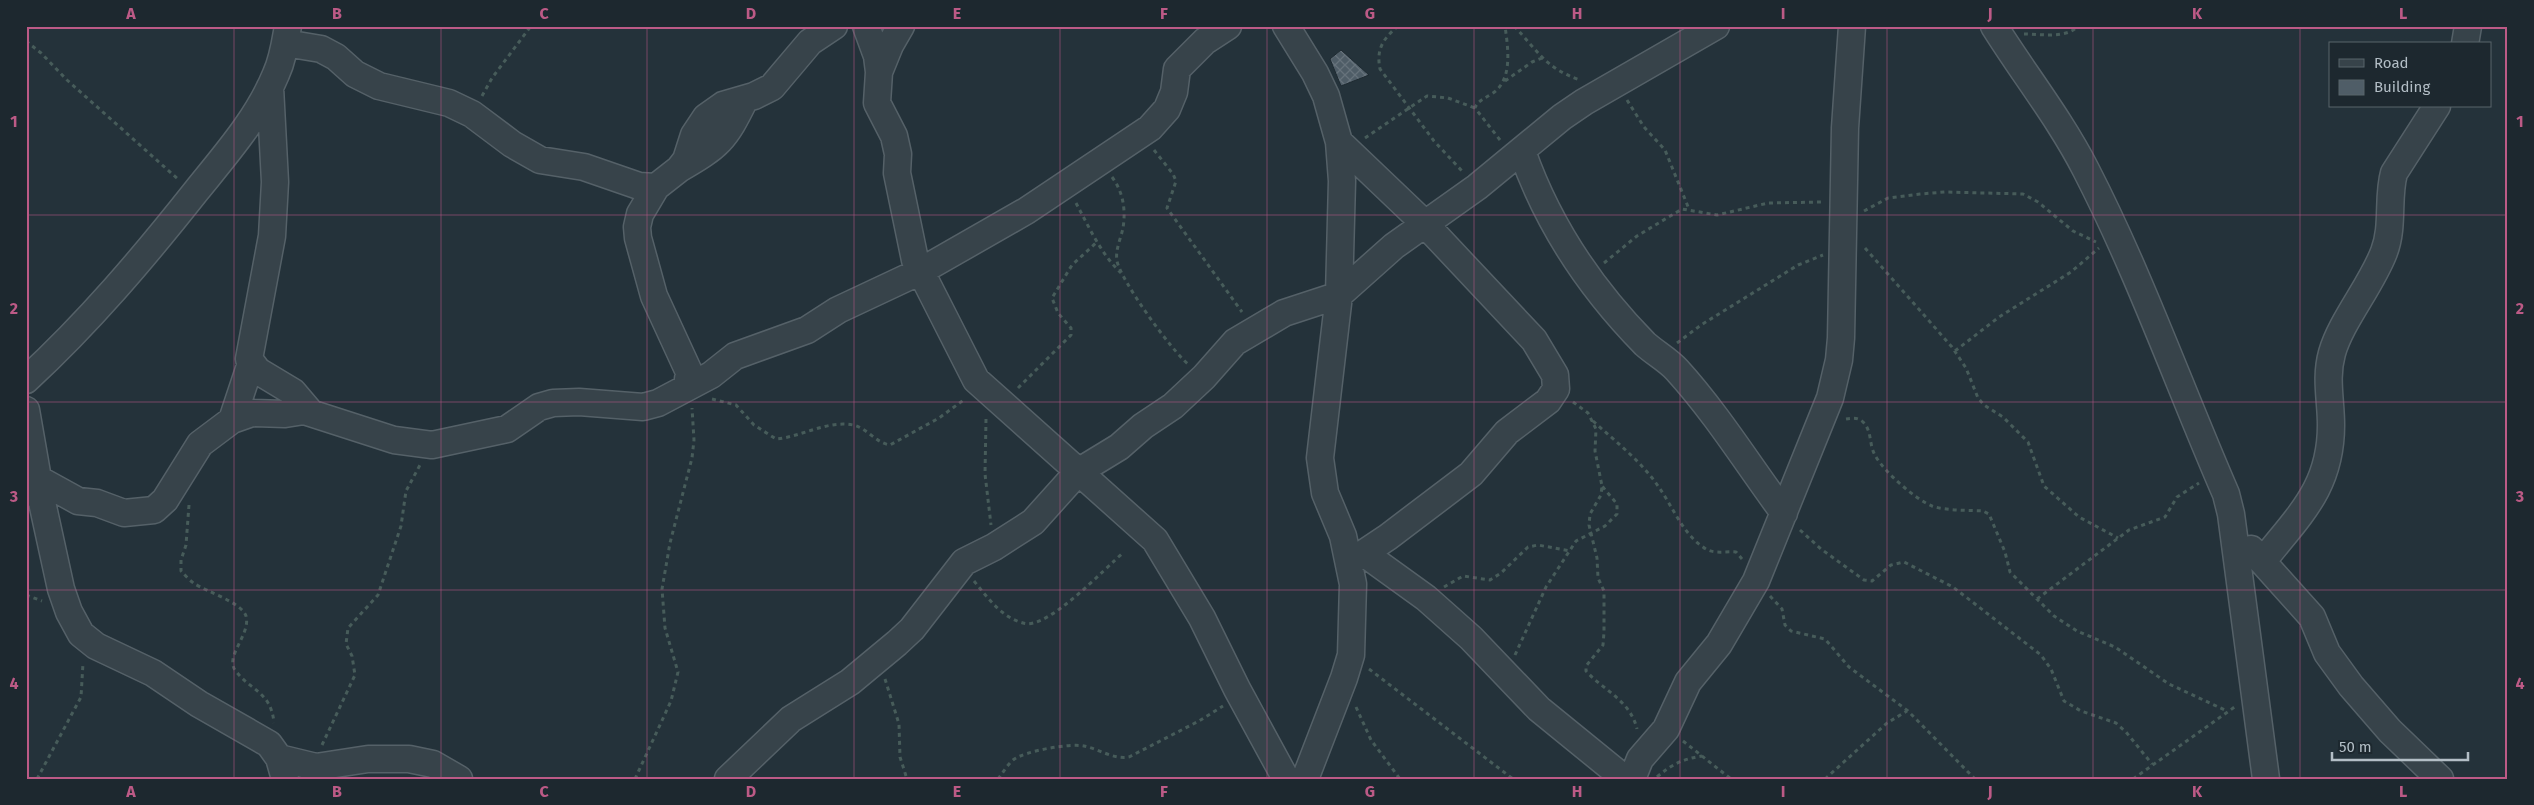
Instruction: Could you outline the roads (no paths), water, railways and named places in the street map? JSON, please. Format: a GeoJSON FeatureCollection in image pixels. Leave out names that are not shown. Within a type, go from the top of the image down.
{"type":"FeatureCollection","features":[{"type":"Feature","properties":{"kind":"street"},"geometry":{"type":"LineString","coordinates":[[690,387],[654,296],[638,238],[637,228],[640,214],[656,187],[679,169],[706,117],[723,105],[772,87],[810,42],[834,26]]}},
{"type":"Feature","properties":{"kind":"street"},"geometry":{"type":"LineString","coordinates":[[866,26],[874,44],[879,72],[877,103],[894,136],[898,154],[897,173],[915,260],[964,360],[976,380],[1155,540],[1202,618],[1286,779]]}},
{"type":"Feature","properties":{"kind":"street"},"geometry":{"type":"LineString","coordinates":[[879,72],[890,44],[901,26]]}},
{"type":"Feature","properties":{"kind":"street"},"geometry":{"type":"LineString","coordinates":[[33,483],[73,500],[97,504],[133,514],[154,510],[161,504],[200,444],[232,420],[252,413],[310,412],[394,440],[432,445],[507,429],[539,407],[554,403],[579,402],[643,407],[690,387],[716,372],[735,356],[791,337],[838,310],[921,271],[1026,211],[1150,128],[1167,109],[1174,92],[1177,69],[1205,41],[1228,26]]}},
{"type":"Feature","properties":{"kind":"street"},"geometry":{"type":"LineString","coordinates":[[1286,26],[1326,96],[1343,146],[1339,295],[1334,350],[1322,424],[1320,472],[1325,493],[1343,536],[1357,558],[1426,598],[1539,708],[1638,774],[1666,729],[1688,682],[1719,644],[1756,581],[1828,403],[1839,360],[1845,128],[1852,26]]}},
{"type":"Feature","properties":{"kind":"street"},"geometry":{"type":"LineString","coordinates":[[728,779],[792,719],[850,682],[912,629],[970,557],[994,547],[1033,522],[1078,472],[1112,452],[1143,426],[1173,406],[1204,377],[1235,342],[1284,313],[1339,295],[1424,223],[1477,187],[1562,117],[1613,84],[1716,26]]}},
{"type":"Feature","properties":{"kind":"street"},"geometry":{"type":"LineString","coordinates":[[2465,42],[2468,26]]}},
{"type":"Feature","properties":{"kind":"street"},"geometry":{"type":"LineString","coordinates":[[1996,30],[2049,108],[2085,168],[2128,256],[2176,368],[2229,505],[2266,779]]}},
{"type":"Feature","properties":{"kind":"street"},"geometry":{"type":"LineString","coordinates":[[26,380],[63,346],[167,228],[240,136],[270,87],[282,60],[286,34],[336,57],[355,74],[379,86],[449,103],[472,114],[512,144],[540,160],[584,167],[639,186],[656,187]]}},
{"type":"Feature","properties":{"kind":"street"},"geometry":{"type":"LineString","coordinates":[[232,420],[251,363],[250,352],[268,267],[272,236],[274,182],[270,87]]}},
{"type":"Feature","properties":{"kind":"street"},"geometry":{"type":"LineString","coordinates":[[2263,561],[2311,501],[2320,484],[2330,446],[2332,424],[2327,378],[2332,352],[2373,278],[2385,249],[2390,228],[2394,173],[2436,108]]}},
{"type":"Feature","properties":{"kind":"street"},"geometry":{"type":"LineString","coordinates":[[1306,779],[1348,667],[1353,584],[1357,558],[1471,474],[1507,432],[1548,400],[1556,389],[1555,375],[1534,340],[1424,223],[1343,146]]}},
{"type":"Feature","properties":{"kind":"street"},"geometry":{"type":"LineString","coordinates":[[1518,154],[1553,222],[1587,275],[1617,313],[1662,358],[1677,370],[1784,513]]}},
{"type":"Feature","properties":{"kind":"street"},"geometry":{"type":"LineString","coordinates":[[251,363],[263,374],[292,392],[310,412]]}},
{"type":"Feature","properties":{"kind":"street"},"geometry":{"type":"LineString","coordinates":[[26,410],[33,483],[42,502],[61,589],[69,612],[82,634],[96,646],[153,673],[199,704],[265,741],[282,768],[316,767],[368,759],[409,759],[433,764],[459,779]]}},
{"type":"Feature","properties":{"kind":"street"},"geometry":{"type":"LineString","coordinates":[[2233,531],[2263,561],[2312,617],[2327,653],[2351,686],[2390,732],[2440,779]]}}]}
